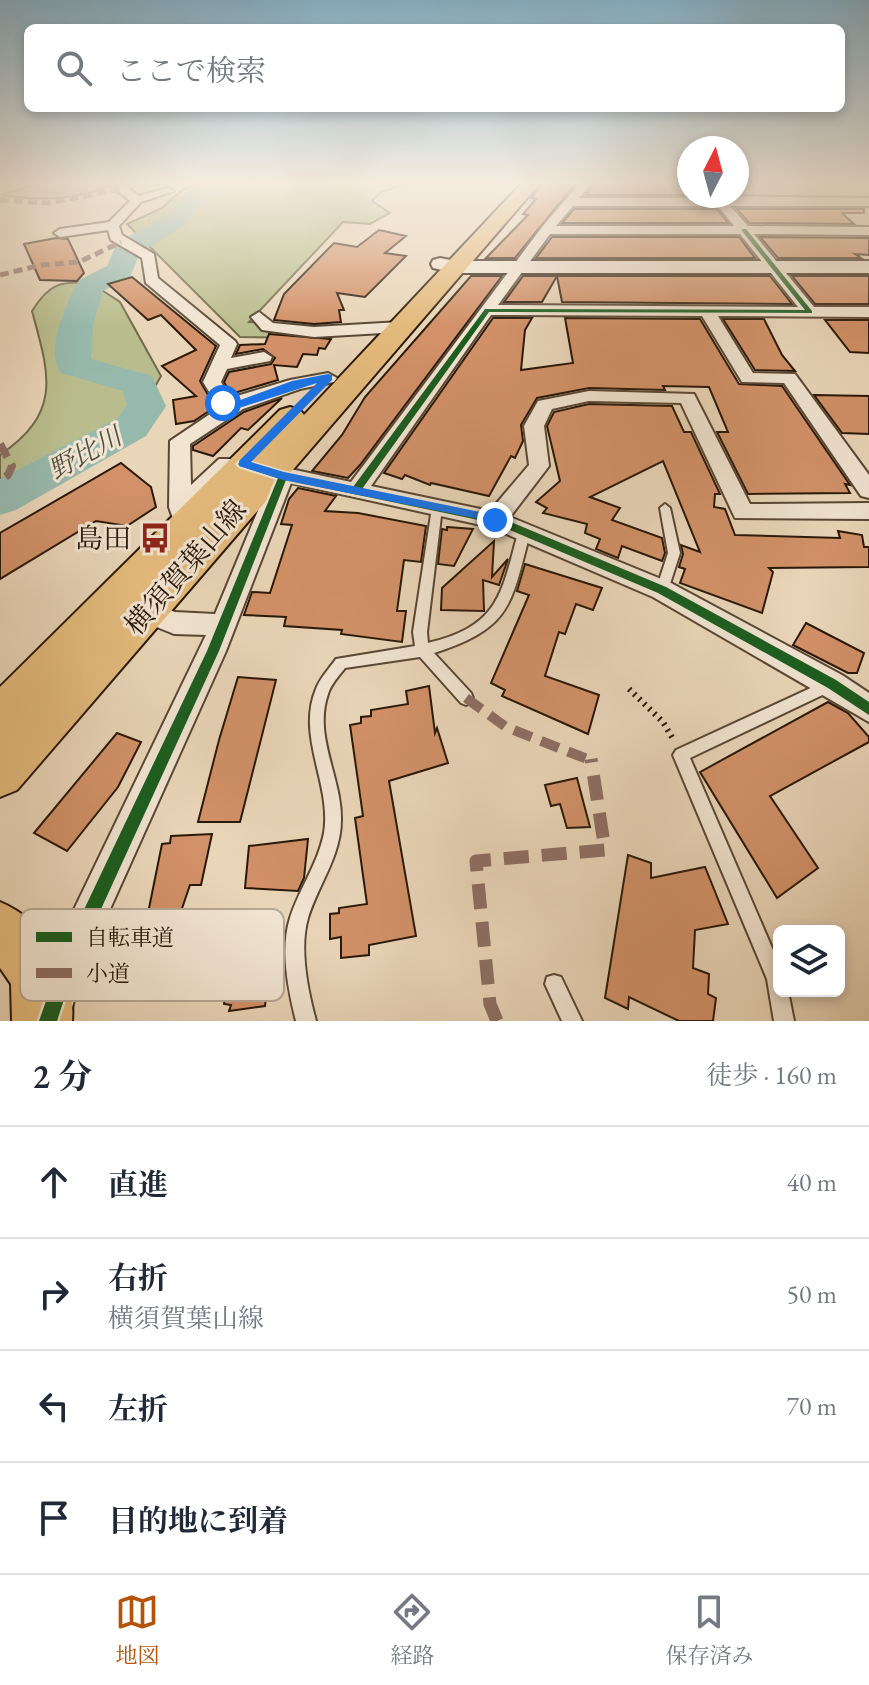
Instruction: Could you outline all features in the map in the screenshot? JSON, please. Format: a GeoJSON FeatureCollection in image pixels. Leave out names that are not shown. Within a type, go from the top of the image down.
{"type":"FeatureCollection","features":[{"type":"Feature","properties":{"kind":"main road","name":"横須賀葉山線"},"geometry":{"type":"LineString","coordinates":[[448,265],[476,231]]}},
{"type":"Feature","properties":{"kind":"main road","name":"横須賀葉山線"},"geometry":{"type":"LineString","coordinates":[[0,718],[183,516],[257,467],[483,231]]}},
{"type":"Feature","properties":{"kind":"main road","name":"横須賀葉山線"},"geometry":{"type":"LineString","coordinates":[[0,773],[146,612],[328,378],[389,327]]}},
{"type":"Feature","properties":{"kind":"main road"},"geometry":{"type":"LineString","coordinates":[[0,930],[20,948]]}},
{"type":"Feature","properties":{"kind":"main road"},"geometry":{"type":"LineString","coordinates":[[44,1001],[45,1021]]}},
{"type":"Feature","properties":{"kind":"street"},"geometry":{"type":"LineString","coordinates":[[60,233],[76,231]]}},
{"type":"Feature","properties":{"kind":"street"},"geometry":{"type":"LineString","coordinates":[[116,231],[121,242],[149,257],[147,262],[151,280],[229,344],[212,382],[223,403],[236,405]]}},
{"type":"Feature","properties":{"kind":"street"},"geometry":{"type":"LineString","coordinates":[[357,489],[546,231]]}},
{"type":"Feature","properties":{"kind":"street"},"geometry":{"type":"LineString","coordinates":[[745,231],[810,312]]}},
{"type":"Feature","properties":{"kind":"street"},"geometry":{"type":"LineString","coordinates":[[825,231],[869,231]]}},
{"type":"Feature","properties":{"kind":"street"},"geometry":{"type":"LineString","coordinates":[[448,265],[869,267]]}},
{"type":"Feature","properties":{"kind":"street"},"geometry":{"type":"LineString","coordinates":[[487,310],[869,312]]}},
{"type":"Feature","properties":{"kind":"street"},"geometry":{"type":"LineString","coordinates":[[707,311],[748,378],[789,378],[869,491]]}},
{"type":"Feature","properties":{"kind":"street"},"geometry":{"type":"LineString","coordinates":[[259,317],[268,327],[314,332],[389,327]]}},
{"type":"Feature","properties":{"kind":"street"},"geometry":{"type":"LineString","coordinates":[[218,365],[264,357]]}},
{"type":"Feature","properties":{"kind":"street"},"geometry":{"type":"LineString","coordinates":[[183,516],[180,441],[236,405],[296,384],[328,378]]}},
{"type":"Feature","properties":{"kind":"street"},"geometry":{"type":"LineString","coordinates":[[495,520],[539,466],[534,426],[545,405],[589,396],[688,398],[743,512],[869,511]]}},
{"type":"Feature","properties":{"kind":"street"},"geometry":{"type":"LineString","coordinates":[[92,909],[224,625],[257,467],[495,520],[662,590],[832,684],[869,709]]}},
{"type":"Feature","properties":{"kind":"street"},"geometry":{"type":"LineString","coordinates":[[146,612],[174,623],[224,625]]}},
{"type":"Feature","properties":{"kind":"street"},"geometry":{"type":"LineString","coordinates":[[45,1021],[53,1001]]}},
{"type":"Feature","properties":{"kind":"lane"},"geometry":{"type":"LineString","coordinates":[[437,508],[420,632],[422,650],[466,698]]}},
{"type":"Feature","properties":{"kind":"lane"},"geometry":{"type":"LineString","coordinates":[[662,590],[674,553],[665,508]]}},
{"type":"Feature","properties":{"kind":"lane"},"geometry":{"type":"LineString","coordinates":[[306,1021],[298,994],[298,921],[322,869],[333,821],[328,775],[315,731],[321,692],[341,663],[448,643],[490,622],[505,599],[524,533]]}},
{"type":"Feature","properties":{"kind":"lane"},"geometry":{"type":"LineString","coordinates":[[784,1021],[776,979],[681,755],[832,684]]}},
{"type":"Feature","properties":{"kind":"lane"},"geometry":{"type":"LineString","coordinates":[[554,984],[572,1021]]}},
{"type":"Feature","properties":{"kind":"path"},"geometry":{"type":"LineString","coordinates":[[629,689],[663,722],[681,755]]}},
{"type":"Feature","properties":{"kind":"green space"},"geometry":{"type":"Polygon","coordinates":[[[134,231],[335,231],[249,322],[326,325],[321,338],[240,337],[134,231]]]}},
{"type":"Feature","properties":{"kind":"green space"},"geometry":{"type":"Polygon","coordinates":[[[91,283],[120,302],[161,376],[140,413],[0,480],[0,455],[34,423],[46,390],[43,354],[32,311],[44,295],[56,286],[91,283]]]}},
{"type":"Feature","properties":{"kind":"building"},"geometry":{"type":"Polygon","coordinates":[[[378,231],[406,236],[385,253],[406,256],[365,297],[337,293],[344,310],[339,310],[341,322],[314,324],[274,320],[284,294],[334,243],[357,247],[378,231]]]}},
{"type":"Feature","properties":{"kind":"building"},"geometry":{"type":"Polygon","coordinates":[[[513,231],[537,231],[515,258],[486,258],[513,231]]]}},
{"type":"Feature","properties":{"kind":"building"},"geometry":{"type":"Polygon","coordinates":[[[552,237],[739,237],[755,258],[536,258],[552,237]]]}},
{"type":"Feature","properties":{"kind":"building"},"geometry":{"type":"Polygon","coordinates":[[[760,237],[869,238],[869,255],[855,254],[861,258],[778,258],[760,237]]]}},
{"type":"Feature","properties":{"kind":"building"},"geometry":{"type":"Polygon","coordinates":[[[68,239],[84,273],[77,281],[40,280],[24,244],[68,239]]]}},
{"type":"Feature","properties":{"kind":"building"},"geometry":{"type":"Polygon","coordinates":[[[471,276],[502,276],[360,465],[348,478],[312,471],[342,435],[365,397],[471,276]]]}},
{"type":"Feature","properties":{"kind":"building"},"geometry":{"type":"Polygon","coordinates":[[[523,276],[557,276],[542,302],[504,302],[523,276]]]}},
{"type":"Feature","properties":{"kind":"building"},"geometry":{"type":"Polygon","coordinates":[[[557,276],[770,276],[792,304],[562,302],[557,276]]]}},
{"type":"Feature","properties":{"kind":"building"},"geometry":{"type":"Polygon","coordinates":[[[792,276],[869,276],[869,304],[815,304],[792,276]]]}},
{"type":"Feature","properties":{"kind":"building"},"geometry":{"type":"Polygon","coordinates":[[[132,277],[216,346],[200,381],[215,407],[194,421],[176,424],[173,400],[196,396],[162,366],[196,350],[161,315],[148,320],[108,284],[132,277]]]}},
{"type":"Feature","properties":{"kind":"building"},"geometry":{"type":"Polygon","coordinates":[[[493,318],[532,318],[525,330],[521,370],[573,363],[565,318],[700,319],[739,384],[782,386],[850,485],[845,484],[850,493],[748,494],[717,432],[728,432],[709,387],[663,386],[665,390],[589,388],[537,398],[521,425],[523,441],[515,458],[511,456],[489,496],[430,485],[405,475],[402,479],[384,473],[493,318]]]}},
{"type":"Feature","properties":{"kind":"building"},"geometry":{"type":"Polygon","coordinates":[[[723,319],[764,319],[782,355],[795,371],[755,370],[723,319]]]}},
{"type":"Feature","properties":{"kind":"building"},"geometry":{"type":"Polygon","coordinates":[[[825,320],[869,320],[869,353],[850,352],[825,320]]]}},
{"type":"Feature","properties":{"kind":"building"},"geometry":{"type":"Polygon","coordinates":[[[269,334],[331,339],[325,349],[319,348],[317,355],[303,354],[297,367],[274,365],[278,380],[231,394],[224,382],[229,372],[271,364],[275,358],[263,349],[236,354],[240,345],[265,344],[269,334]]]}},
{"type":"Feature","properties":{"kind":"building"},"geometry":{"type":"Polygon","coordinates":[[[814,395],[869,396],[869,434],[842,433],[814,395]]]}},
{"type":"Feature","properties":{"kind":"building"},"geometry":{"type":"Polygon","coordinates":[[[282,398],[248,430],[241,428],[213,456],[193,450],[193,446],[244,412],[282,398]]]}},
{"type":"Feature","properties":{"kind":"building"},"geometry":{"type":"Polygon","coordinates":[[[589,404],[672,406],[684,432],[691,432],[720,494],[715,494],[714,507],[725,509],[735,535],[840,538],[838,531],[862,535],[864,547],[869,547],[869,567],[769,568],[773,572],[762,613],[680,583],[685,569],[679,567],[683,554],[681,545],[700,552],[663,461],[590,497],[620,508],[612,520],[662,538],[665,553],[662,561],[622,546],[618,558],[596,549],[600,539],[585,533],[587,524],[543,513],[547,508],[536,502],[560,481],[547,426],[554,412],[589,404]]]}},
{"type":"Feature","properties":{"kind":"building"},"geometry":{"type":"Polygon","coordinates":[[[121,463],[151,487],[156,507],[127,526],[96,521],[0,579],[0,533],[121,463]]]}},
{"type":"Feature","properties":{"kind":"building"},"geometry":{"type":"Polygon","coordinates":[[[298,488],[336,496],[325,511],[358,513],[426,526],[421,562],[404,560],[397,611],[406,611],[402,642],[341,634],[342,630],[284,626],[286,617],[244,615],[252,592],[270,593],[292,525],[281,524],[289,499],[298,488]]]}},
{"type":"Feature","properties":{"kind":"building"},"geometry":{"type":"Polygon","coordinates":[[[447,527],[473,529],[454,566],[438,564],[442,529],[447,530],[447,527]]]}},
{"type":"Feature","properties":{"kind":"building"},"geometry":{"type":"Polygon","coordinates":[[[494,541],[492,577],[508,559],[499,585],[483,580],[484,611],[441,610],[442,588],[494,541]]]}},
{"type":"Feature","properties":{"kind":"building"},"geometry":{"type":"Polygon","coordinates":[[[525,564],[602,588],[593,610],[576,604],[565,634],[559,632],[545,676],[599,695],[588,734],[502,696],[505,690],[491,683],[529,595],[517,591],[525,564]]]}},
{"type":"Feature","properties":{"kind":"building"},"geometry":{"type":"Polygon","coordinates":[[[806,623],[864,653],[857,673],[848,673],[793,645],[806,623]]]}},
{"type":"Feature","properties":{"kind":"building"},"geometry":{"type":"Polygon","coordinates":[[[238,677],[276,680],[240,822],[198,822],[219,740],[238,677]]]}},
{"type":"Feature","properties":{"kind":"building"},"geometry":{"type":"Polygon","coordinates":[[[429,686],[435,733],[437,728],[448,763],[389,781],[416,936],[369,945],[369,955],[341,958],[341,937],[330,939],[330,914],[339,913],[339,908],[367,904],[355,818],[363,816],[350,725],[361,723],[361,717],[371,716],[371,710],[408,704],[406,691],[429,686]]]}},
{"type":"Feature","properties":{"kind":"building"},"geometry":{"type":"Polygon","coordinates":[[[828,702],[848,713],[869,737],[869,742],[770,796],[818,868],[777,898],[700,772],[828,702]]]}},
{"type":"Feature","properties":{"kind":"building"},"geometry":{"type":"Polygon","coordinates":[[[117,733],[141,742],[118,787],[67,851],[34,833],[117,733]]]}},
{"type":"Feature","properties":{"kind":"building"},"geometry":{"type":"Polygon","coordinates":[[[577,778],[590,827],[567,828],[560,804],[551,806],[545,785],[577,778]]]}},
{"type":"Feature","properties":{"kind":"building"},"geometry":{"type":"Polygon","coordinates":[[[212,834],[201,885],[190,885],[182,909],[149,909],[162,844],[170,843],[171,836],[212,834]]]}},
{"type":"Feature","properties":{"kind":"building"},"geometry":{"type":"Polygon","coordinates":[[[308,839],[304,878],[298,891],[245,888],[249,846],[308,839]]]}},
{"type":"Feature","properties":{"kind":"building"},"geometry":{"type":"Polygon","coordinates":[[[628,855],[651,863],[651,878],[705,867],[728,924],[695,930],[693,968],[709,974],[708,994],[716,998],[713,1021],[679,1021],[629,997],[628,1009],[605,998],[628,855]]]}},
{"type":"Feature","properties":{"kind":"building"},"geometry":{"type":"Polygon","coordinates":[[[224,1001],[266,1001],[265,1006],[229,1011],[231,1005],[224,1004],[224,1001]]]}},
{"type":"Feature","properties":{"kind":"waterway","name":"野比川"},"geometry":{"type":"LineString","coordinates":[[0,499],[132,427],[147,406],[139,384],[74,365],[74,335],[90,286],[120,271],[127,249],[158,231]]}},
{"type":"Feature","properties":{"kind":"marked path"},"geometry":{"type":"LineString","coordinates":[[0,275],[41,265],[79,262],[121,242]]}},
{"type":"Feature","properties":{"kind":"marked path"},"geometry":{"type":"LineString","coordinates":[[0,444],[12,466],[8,475],[0,481]]}},
{"type":"Feature","properties":{"kind":"marked path"},"geometry":{"type":"LineString","coordinates":[[466,698],[506,727],[592,760],[605,850],[476,861],[490,1004],[497,1021]]}},
{"type":"Feature","properties":{"kind":"cycle path"},"geometry":{"type":"LineString","coordinates":[[357,489],[487,310],[810,312],[745,231]]}},
{"type":"Feature","properties":{"kind":"cycle path"},"geometry":{"type":"LineString","coordinates":[[243,464],[283,476],[495,520],[662,590],[832,684],[869,709]]}},
{"type":"Feature","properties":{"kind":"cycle path"},"geometry":{"type":"LineString","coordinates":[[93,909],[213,651],[283,476]]}},
{"type":"Feature","properties":{"kind":"cycle path"},"geometry":{"type":"LineString","coordinates":[[48,1021],[55,1001]]}},
{"type":"Feature","properties":{"kind":"place","name":"島田"},"geometry":{"type":"Point","coordinates":[155,538]}},
{"type":"Feature","properties":{"kind":"route"},"geometry":{"type":"LineString","coordinates":[[223,403],[236,405],[296,384],[328,378],[243,464],[283,476],[495,520]]}}]}
